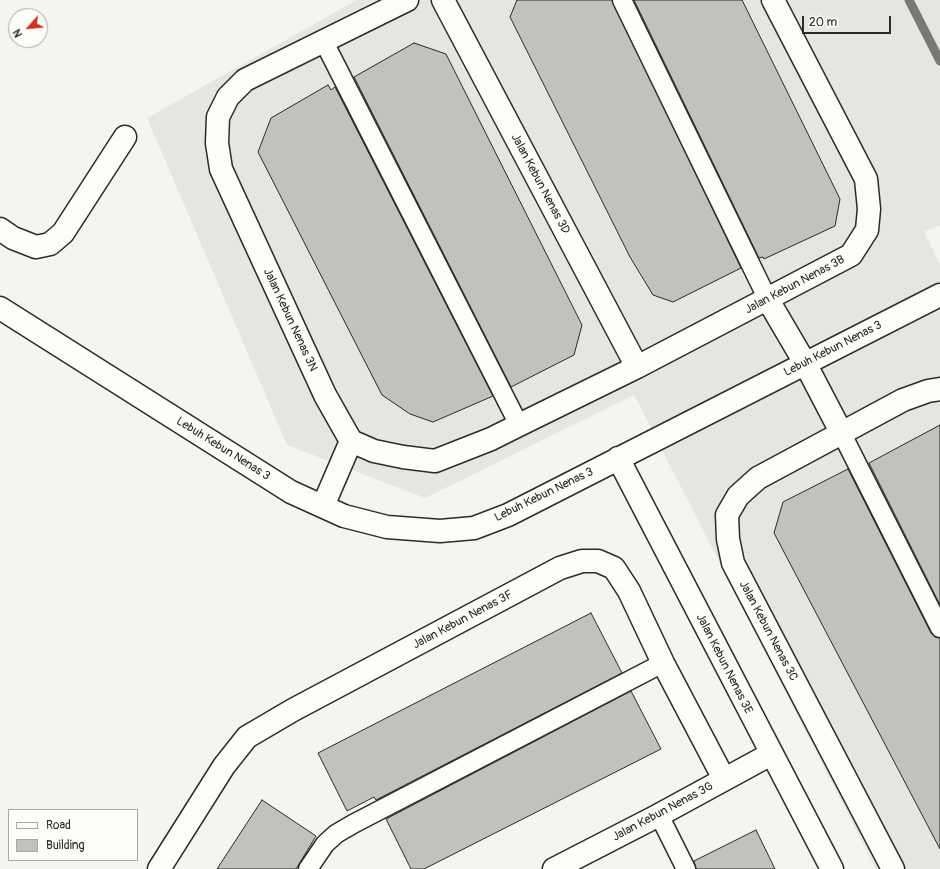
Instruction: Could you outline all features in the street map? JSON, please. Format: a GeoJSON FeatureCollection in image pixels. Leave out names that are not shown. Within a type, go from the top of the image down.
{"type":"FeatureCollection","features":[{"type":"Feature","properties":{"kind":"street","name":"Jalan Kebun Nenas 3N"},"geometry":{"type":"LineString","coordinates":[[351,441],[325,395],[221,170],[217,143],[218,117],[228,97],[245,80],[323,40],[407,0]]}},
{"type":"Feature","properties":{"kind":"street","name":"Jalan Kebun Nenas 3D"},"geometry":{"type":"LineString","coordinates":[[443,0],[637,367]]}},
{"type":"Feature","properties":{"kind":"street","name":"Jalan Kebun Nenas 3B"},"geometry":{"type":"LineString","coordinates":[[637,367],[768,300],[851,255],[867,230],[869,208],[866,180],[773,0]]}},
{"type":"Feature","properties":{"kind":"street"},"geometry":{"type":"LineString","coordinates":[[0,229],[13,238],[36,247],[50,244],[63,233],[125,137]]}},
{"type":"Feature","properties":{"kind":"street","name":"Lebuh Kebun Nenas 3"},"geometry":{"type":"LineString","coordinates":[[0,308],[291,492],[344,516],[387,527],[440,531],[474,528],[508,515],[940,295]]}},
{"type":"Feature","properties":{"kind":"street"},"geometry":{"type":"LineString","coordinates":[[768,300],[805,363],[841,432]]}},
{"type":"Feature","properties":{"kind":"street"},"geometry":{"type":"LineString","coordinates":[[323,506],[351,441],[374,451],[403,457],[435,461],[492,439],[637,367]]}},
{"type":"Feature","properties":{"kind":"street","name":"Jalan Kebun Nenas 3C"},"geometry":{"type":"LineString","coordinates":[[893,869],[733,563],[728,539],[727,515],[738,496],[758,478],[903,400],[928,391],[940,389]]}},
{"type":"Feature","properties":{"kind":"street","name":"Jalan Kebun Nenas 3E"},"geometry":{"type":"LineString","coordinates":[[618,458],[832,869]]}},
{"type":"Feature","properties":{"kind":"street","name":"Jalan Kebun Nenas 3F"},"geometry":{"type":"LineString","coordinates":[[159,869],[224,766],[247,738],[293,710],[560,568],[582,561],[598,561],[614,568],[629,591],[662,663],[724,779]]}},
{"type":"Feature","properties":{"kind":"street","name":"Jalan Kebun Nenas 3G"},"geometry":{"type":"LineString","coordinates":[[554,869],[659,815],[771,754]]}},
{"type":"Feature","properties":{"kind":"lane"},"geometry":{"type":"LineString","coordinates":[[622,0],[768,300]]}},
{"type":"Feature","properties":{"kind":"lane"},"geometry":{"type":"LineString","coordinates":[[323,40],[519,425]]}},
{"type":"Feature","properties":{"kind":"lane"},"geometry":{"type":"LineString","coordinates":[[841,432],[940,628]]}},
{"type":"Feature","properties":{"kind":"lane"},"geometry":{"type":"LineString","coordinates":[[308,869],[325,844],[336,834],[353,824],[662,663]]}},
{"type":"Feature","properties":{"kind":"lane"},"geometry":{"type":"LineString","coordinates":[[659,815],[686,869]]}},
{"type":"Feature","properties":{"kind":"shaded area"},"geometry":{"type":"Polygon","coordinates":[[[357,0],[940,0],[940,225],[924,232],[940,264],[940,869],[876,869],[634,395],[425,498],[287,445],[147,118],[357,0]]]}},
{"type":"Feature","properties":{"kind":"building"},"geometry":{"type":"Polygon","coordinates":[[[517,0],[612,0],[741,268],[673,302],[653,295],[630,257],[510,17],[517,0]]]}},
{"type":"Feature","properties":{"kind":"building"},"geometry":{"type":"Polygon","coordinates":[[[634,0],[742,0],[840,199],[835,226],[764,259],[763,257],[759,258],[634,0]]]}},
{"type":"Feature","properties":{"kind":"building"},"geometry":{"type":"Polygon","coordinates":[[[414,43],[446,54],[582,325],[574,355],[511,387],[354,77],[414,43]]]}},
{"type":"Feature","properties":{"kind":"building"},"geometry":{"type":"Polygon","coordinates":[[[328,85],[331,90],[335,87],[493,396],[433,422],[410,414],[382,395],[258,152],[271,118],[328,85]]]}},
{"type":"Feature","properties":{"kind":"building"},"geometry":{"type":"Polygon","coordinates":[[[940,425],[940,605],[869,463],[940,425]]]}},
{"type":"Feature","properties":{"kind":"building"},"geometry":{"type":"Polygon","coordinates":[[[848,469],[931,633],[935,637],[940,638],[940,849],[774,533],[783,502],[848,469]]]}},
{"type":"Feature","properties":{"kind":"building"},"geometry":{"type":"Polygon","coordinates":[[[591,613],[622,673],[376,800],[374,797],[347,811],[318,753],[591,613]]]}},
{"type":"Feature","properties":{"kind":"building"},"geometry":{"type":"Polygon","coordinates":[[[631,691],[661,749],[424,869],[411,869],[386,819],[631,691]]]}},
{"type":"Feature","properties":{"kind":"building"},"geometry":{"type":"Polygon","coordinates":[[[262,800],[316,836],[296,869],[217,869],[262,800]]]}},
{"type":"Feature","properties":{"kind":"building"},"geometry":{"type":"Polygon","coordinates":[[[756,830],[775,869],[696,869],[694,861],[756,830]]]}},
{"type":"Feature","properties":{"kind":"waterway"},"geometry":{"type":"LineString","coordinates":[[909,0],[940,61]]}}]}
